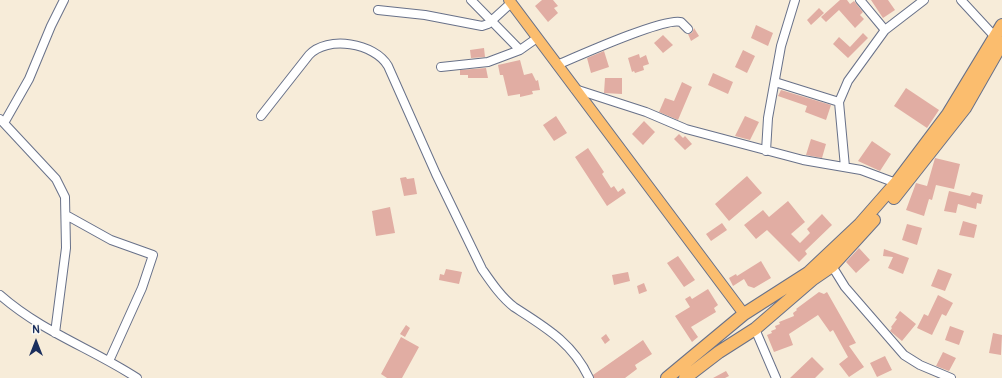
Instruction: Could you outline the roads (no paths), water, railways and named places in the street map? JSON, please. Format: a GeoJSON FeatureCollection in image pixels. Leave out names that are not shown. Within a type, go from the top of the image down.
{"type":"FeatureCollection","features":[{"type":"Feature","properties":{"kind":"highway"},"geometry":{"type":"LineString","coordinates":[[667,378],[744,314],[760,303],[832,266],[906,184],[965,108],[1000,41],[1002,25]]}},
{"type":"Feature","properties":{"kind":"highway"},"geometry":{"type":"LineString","coordinates":[[685,378],[770,317],[860,224],[896,183],[1000,41]]}},
{"type":"Feature","properties":{"kind":"highway"},"geometry":{"type":"LineString","coordinates":[[760,303],[770,317]]}},
{"type":"Feature","properties":{"kind":"highway"},"geometry":{"type":"LineString","coordinates":[[725,330],[729,339],[734,343]]}},
{"type":"Feature","properties":{"kind":"main road"},"geometry":{"type":"LineString","coordinates":[[510,1],[744,314]]}},
{"type":"Feature","properties":{"kind":"street"},"geometry":{"type":"LineString","coordinates":[[55,333],[66,248],[66,215],[64,197],[60,186],[2,121],[29,79],[51,26],[64,0]]}},
{"type":"Feature","properties":{"kind":"street"},"geometry":{"type":"LineString","coordinates":[[471,0],[520,50]]}},
{"type":"Feature","properties":{"kind":"street"},"geometry":{"type":"LineString","coordinates":[[766,151],[768,118],[781,46],[795,0]]}},
{"type":"Feature","properties":{"kind":"street"},"geometry":{"type":"LineString","coordinates":[[860,0],[885,30]]}},
{"type":"Feature","properties":{"kind":"street"},"geometry":{"type":"LineString","coordinates":[[845,167],[839,102],[848,81],[858,65],[885,30],[924,0]]}},
{"type":"Feature","properties":{"kind":"street"},"geometry":{"type":"LineString","coordinates":[[961,0],[1000,41]]}},
{"type":"Feature","properties":{"kind":"street"},"geometry":{"type":"LineString","coordinates":[[378,10],[425,15],[479,26],[488,24],[510,1]]}},
{"type":"Feature","properties":{"kind":"street"},"geometry":{"type":"LineString","coordinates":[[557,65],[638,32],[670,22],[682,22],[688,29]]}},
{"type":"Feature","properties":{"kind":"street"},"geometry":{"type":"LineString","coordinates":[[441,67],[488,62],[520,50],[538,38]]}},
{"type":"Feature","properties":{"kind":"street"},"geometry":{"type":"LineString","coordinates":[[262,116],[310,55],[317,49],[353,44],[362,45],[380,54],[388,66],[436,174],[482,269],[492,283],[514,306],[548,329],[582,361],[589,378]]}},
{"type":"Feature","properties":{"kind":"street"},"geometry":{"type":"LineString","coordinates":[[775,82],[839,102]]}},
{"type":"Feature","properties":{"kind":"street"},"geometry":{"type":"LineString","coordinates":[[575,89],[646,112],[686,129],[803,160],[873,173],[896,183]]}},
{"type":"Feature","properties":{"kind":"street"},"geometry":{"type":"LineString","coordinates":[[66,215],[111,240],[153,255],[142,288],[109,361]]}},
{"type":"Feature","properties":{"kind":"street"},"geometry":{"type":"LineString","coordinates":[[832,266],[845,287],[904,355],[920,365],[951,378]]}},
{"type":"Feature","properties":{"kind":"street"},"geometry":{"type":"LineString","coordinates":[[0,294],[16,309],[39,325],[109,361],[137,378]]}},
{"type":"Feature","properties":{"kind":"street"},"geometry":{"type":"LineString","coordinates":[[755,329],[776,378]]}}]}
